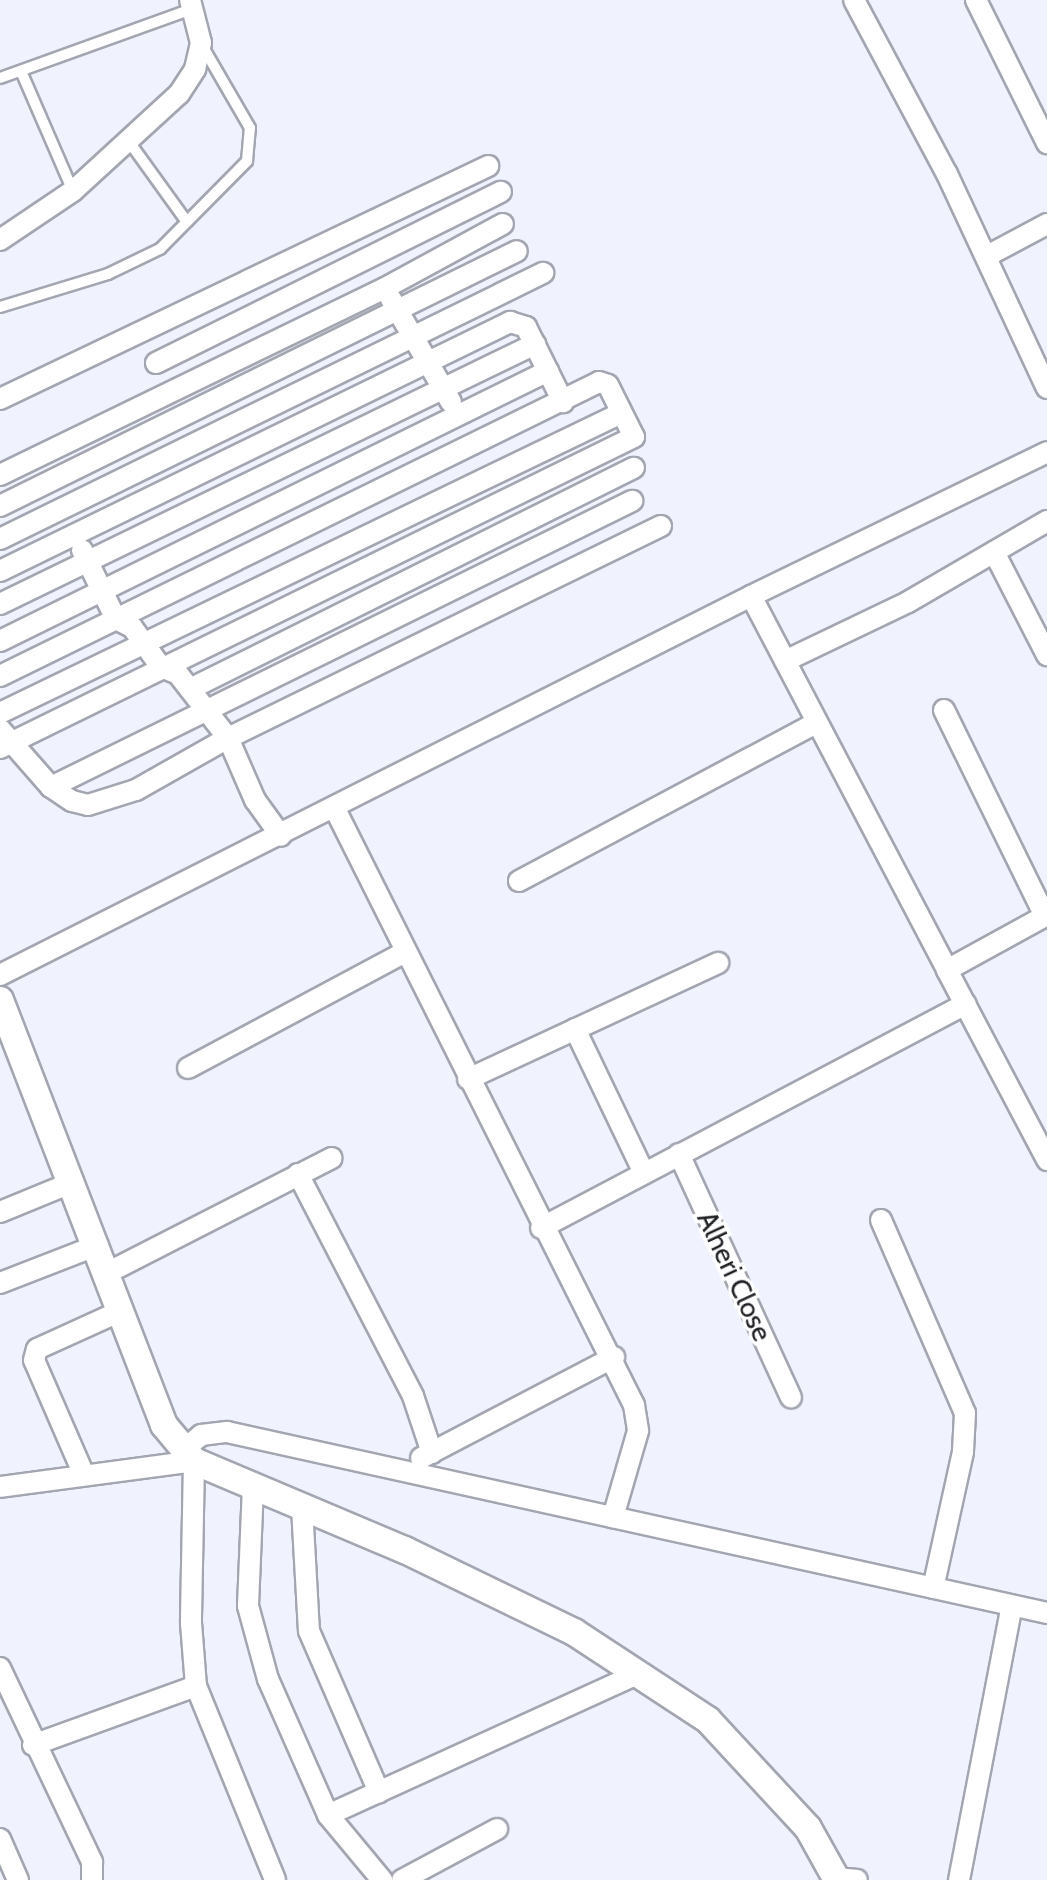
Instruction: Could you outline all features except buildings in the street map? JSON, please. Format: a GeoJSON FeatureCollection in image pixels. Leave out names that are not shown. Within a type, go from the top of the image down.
{"type":"FeatureCollection","features":[{"type":"Feature","properties":{"kind":"street"},"geometry":{"type":"LineString","coordinates":[[854,0],[987,256],[1047,388]]}},
{"type":"Feature","properties":{"kind":"street"},"geometry":{"type":"LineString","coordinates":[[976,0],[1047,143]]}},
{"type":"Feature","properties":{"kind":"street"},"geometry":{"type":"LineString","coordinates":[[0,240],[73,191],[130,143],[179,94],[195,69],[201,43],[191,4]]}},
{"type":"Feature","properties":{"kind":"street"},"geometry":{"type":"LineString","coordinates":[[0,399],[488,166]]}},
{"type":"Feature","properties":{"kind":"street"},"geometry":{"type":"LineString","coordinates":[[156,363],[501,192]]}},
{"type":"Feature","properties":{"kind":"street"},"geometry":{"type":"LineString","coordinates":[[0,475],[85,437],[226,362],[385,288],[503,224]]}},
{"type":"Feature","properties":{"kind":"street"},"geometry":{"type":"LineString","coordinates":[[987,256],[1047,224]]}},
{"type":"Feature","properties":{"kind":"street"},"geometry":{"type":"LineString","coordinates":[[0,506],[98,461],[517,251]]}},
{"type":"Feature","properties":{"kind":"street"},"geometry":{"type":"LineString","coordinates":[[0,539],[543,273]]}},
{"type":"Feature","properties":{"kind":"street"},"geometry":{"type":"LineString","coordinates":[[385,288],[458,418]]}},
{"type":"Feature","properties":{"kind":"street"},"geometry":{"type":"LineString","coordinates":[[0,571],[127,512],[510,322],[520,321],[535,344],[563,402]]}},
{"type":"Feature","properties":{"kind":"street"},"geometry":{"type":"LineString","coordinates":[[142,333],[169,392]]}},
{"type":"Feature","properties":{"kind":"street"},"geometry":{"type":"LineString","coordinates":[[0,604],[338,445],[535,344]]}},
{"type":"Feature","properties":{"kind":"street"},"geometry":{"type":"LineString","coordinates":[[226,362],[271,441]]}},
{"type":"Feature","properties":{"kind":"street"},"geometry":{"type":"LineString","coordinates":[[0,641],[352,472],[548,371]]}},
{"type":"Feature","properties":{"kind":"street"},"geometry":{"type":"LineString","coordinates":[[0,676],[605,381],[631,443],[3,740],[51,787],[88,805],[136,790],[228,738],[661,526]]}},
{"type":"Feature","properties":{"kind":"street"},"geometry":{"type":"LineString","coordinates":[[0,713],[621,413]]}},
{"type":"Feature","properties":{"kind":"street"},"geometry":{"type":"LineString","coordinates":[[323,416],[366,498]]}},
{"type":"Feature","properties":{"kind":"street"},"geometry":{"type":"LineString","coordinates":[[85,437],[127,512]]}},
{"type":"Feature","properties":{"kind":"street"},"geometry":{"type":"LineString","coordinates":[[0,975],[335,809],[751,596],[1047,452]]}},
{"type":"Feature","properties":{"kind":"street"},"geometry":{"type":"LineString","coordinates":[[190,689],[634,468]]}},
{"type":"Feature","properties":{"kind":"street"},"geometry":{"type":"LineString","coordinates":[[51,787],[373,632],[632,501]]}},
{"type":"Feature","properties":{"kind":"street"},"geometry":{"type":"LineString","coordinates":[[504,503],[545,583]]}},
{"type":"Feature","properties":{"kind":"street"},"geometry":{"type":"LineString","coordinates":[[785,661],[908,602],[1047,521]]}},
{"type":"Feature","properties":{"kind":"street"},"geometry":{"type":"LineString","coordinates":[[75,536],[116,619],[132,627],[161,667],[190,689],[228,738],[255,800],[281,836]]}},
{"type":"Feature","properties":{"kind":"street"},"geometry":{"type":"LineString","coordinates":[[994,552],[1047,655]]}},
{"type":"Feature","properties":{"kind":"street"},"geometry":{"type":"LineString","coordinates":[[346,580],[387,660]]}},
{"type":"Feature","properties":{"kind":"street"},"geometry":{"type":"LineString","coordinates":[[751,596],[814,724],[1047,1160]]}},
{"type":"Feature","properties":{"kind":"street"},"geometry":{"type":"LineString","coordinates":[[944,710],[1046,915],[947,970]]}},
{"type":"Feature","properties":{"kind":"street"},"geometry":{"type":"LineString","coordinates":[[519,881],[814,724]]}},
{"type":"Feature","properties":{"kind":"street"},"geometry":{"type":"LineString","coordinates":[[335,809],[541,1228],[614,1357],[638,1431],[613,1517]]}},
{"type":"Feature","properties":{"kind":"street"},"geometry":{"type":"LineString","coordinates":[[188,1068],[405,952]]}},
{"type":"Feature","properties":{"kind":"street"},"geometry":{"type":"LineString","coordinates":[[468,1079],[718,963]]}},
{"type":"Feature","properties":{"kind":"street"},"geometry":{"type":"LineString","coordinates":[[541,1228],[965,1004]]}},
{"type":"Feature","properties":{"kind":"street"},"geometry":{"type":"LineString","coordinates":[[2,1008],[109,1272],[164,1425],[189,1455],[560,1625],[638,1674],[708,1720],[808,1828],[844,1879]]}},
{"type":"Feature","properties":{"kind":"street"},"geometry":{"type":"LineString","coordinates":[[575,1029],[644,1173]]}},
{"type":"Feature","properties":{"kind":"street","name":"Alheri Close"},"geometry":{"type":"LineString","coordinates":[[679,1154],[791,1398]]}},
{"type":"Feature","properties":{"kind":"street"},"geometry":{"type":"LineString","coordinates":[[109,1272],[332,1158]]}},
{"type":"Feature","properties":{"kind":"street"},"geometry":{"type":"LineString","coordinates":[[298,1174],[413,1396],[432,1453]]}},
{"type":"Feature","properties":{"kind":"street"},"geometry":{"type":"LineString","coordinates":[[0,1212],[73,1182]]}},
{"type":"Feature","properties":{"kind":"street"},"geometry":{"type":"LineString","coordinates":[[881,1220],[965,1413],[963,1452],[933,1588]]}},
{"type":"Feature","properties":{"kind":"street"},"geometry":{"type":"LineString","coordinates":[[0,1283],[98,1245]]}},
{"type":"Feature","properties":{"kind":"street"},"geometry":{"type":"LineString","coordinates":[[84,1475],[34,1360],[37,1349],[123,1310]]}},
{"type":"Feature","properties":{"kind":"street"},"geometry":{"type":"LineString","coordinates":[[399,1469],[614,1357]]}},
{"type":"Feature","properties":{"kind":"street"},"geometry":{"type":"LineString","coordinates":[[275,1880],[196,1686],[191,1623],[189,1455],[201,1435],[227,1432],[1047,1613]]}},
{"type":"Feature","properties":{"kind":"street"},"geometry":{"type":"LineString","coordinates":[[0,1487],[189,1455]]}},
{"type":"Feature","properties":{"kind":"street"},"geometry":{"type":"LineString","coordinates":[[253,1486],[248,1606],[268,1679],[328,1815],[382,1880]]}},
{"type":"Feature","properties":{"kind":"street"},"geometry":{"type":"LineString","coordinates":[[302,1507],[309,1631],[379,1792]]}},
{"type":"Feature","properties":{"kind":"street"},"geometry":{"type":"LineString","coordinates":[[959,1880],[1012,1606]]}},
{"type":"Feature","properties":{"kind":"street"},"geometry":{"type":"LineString","coordinates":[[0,1668],[33,1745],[92,1862],[92,1880]]}},
{"type":"Feature","properties":{"kind":"street"},"geometry":{"type":"LineString","coordinates":[[328,1815],[638,1674]]}},
{"type":"Feature","properties":{"kind":"street"},"geometry":{"type":"LineString","coordinates":[[33,1745],[196,1686]]}},
{"type":"Feature","properties":{"kind":"street"},"geometry":{"type":"LineString","coordinates":[[402,1880],[435,1873],[497,1829]]}},
{"type":"Feature","properties":{"kind":"street"},"geometry":{"type":"LineString","coordinates":[[0,1839],[18,1880]]}},
{"type":"Feature","properties":{"kind":"lane"},"geometry":{"type":"LineString","coordinates":[[0,78],[191,4]]}},
{"type":"Feature","properties":{"kind":"lane"},"geometry":{"type":"LineString","coordinates":[[0,307],[134,264],[160,249],[247,161],[252,145],[250,128],[201,43]]}},
{"type":"Feature","properties":{"kind":"lane"},"geometry":{"type":"LineString","coordinates":[[21,71],[73,191]]}},
{"type":"Feature","properties":{"kind":"lane"},"geometry":{"type":"LineString","coordinates":[[130,143],[187,222]]}}]}
